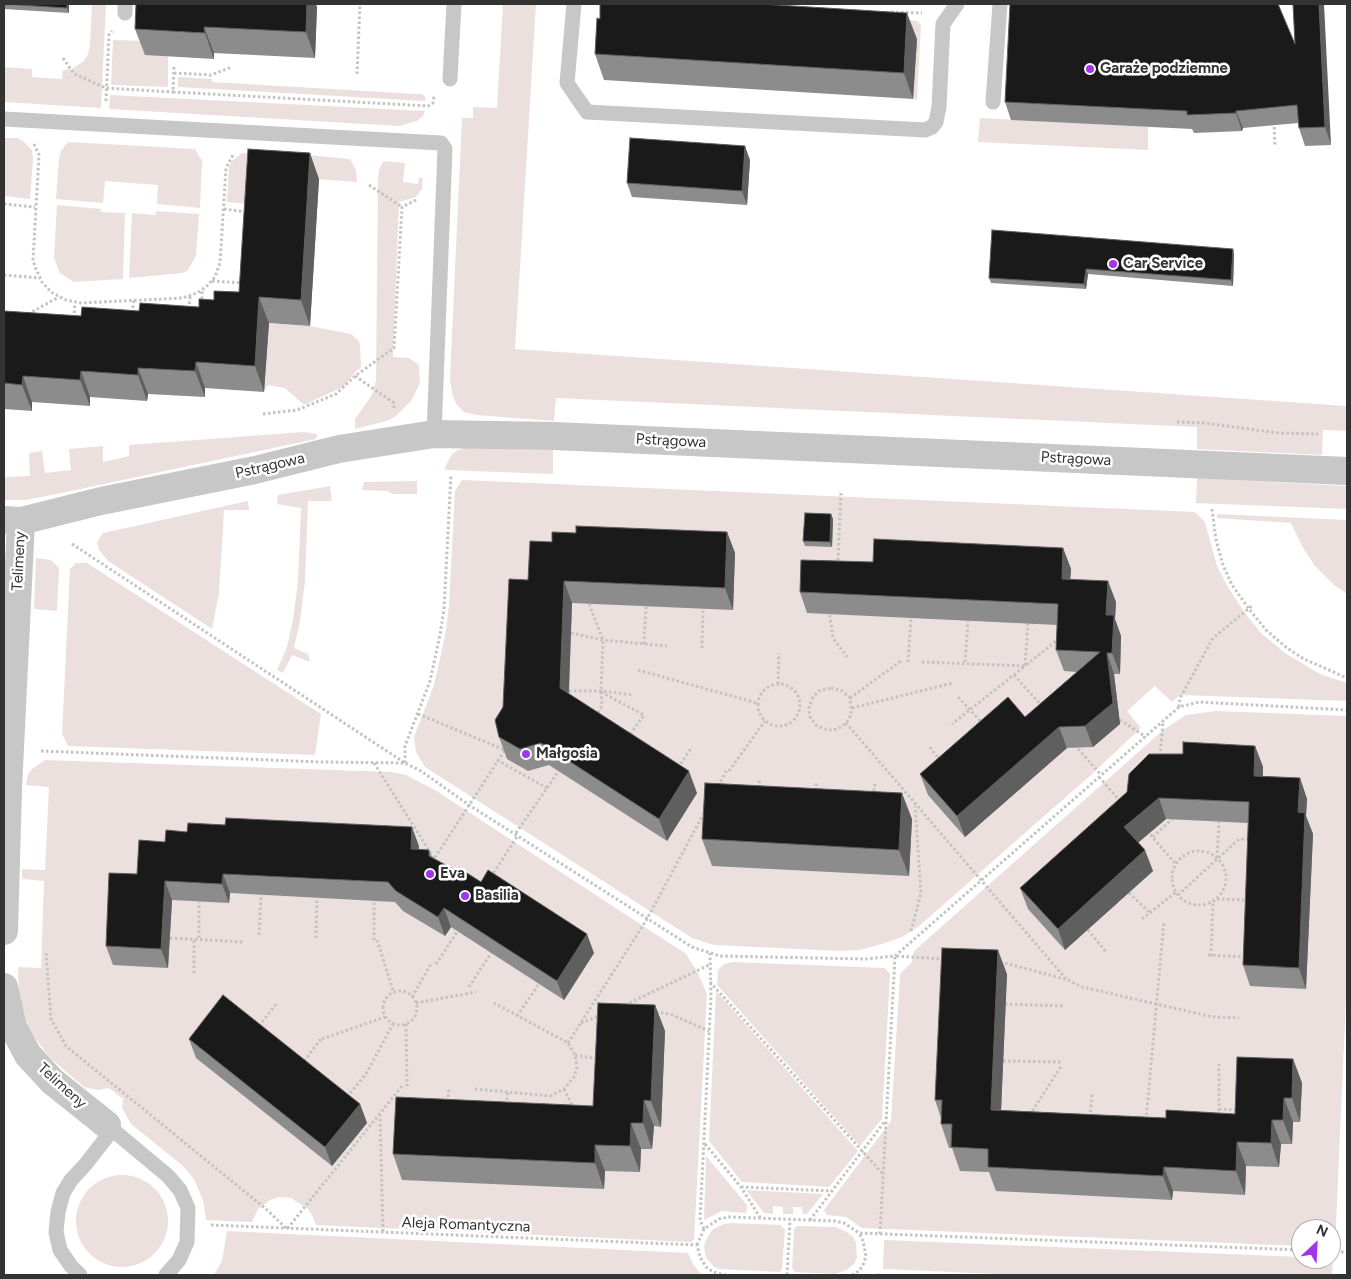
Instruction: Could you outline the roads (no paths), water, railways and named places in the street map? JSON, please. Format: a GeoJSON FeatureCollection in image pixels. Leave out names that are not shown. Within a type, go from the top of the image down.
{"type":"FeatureCollection","features":[{"type":"Feature","properties":{"kind":"street","name":"Pstrągowa"},"geometry":{"type":"LineString","coordinates":[[13,521],[255,470],[339,449],[434,434],[564,436],[1347,471]]}},
{"type":"Feature","properties":{"kind":"street","name":"Telimeny"},"geometry":{"type":"LineString","coordinates":[[4,931],[6,802],[10,750],[13,521]]}},
{"type":"Feature","properties":{"kind":"street","name":"Telimeny"},"geometry":{"type":"LineString","coordinates":[[4,987],[13,1026],[28,1055],[52,1081],[110,1127]]}},
{"type":"Feature","properties":{"kind":"lane"},"geometry":{"type":"LineString","coordinates":[[450,79],[454,4]]}},
{"type":"Feature","properties":{"kind":"lane"},"geometry":{"type":"LineString","coordinates":[[574,4],[568,83],[587,112],[925,130],[932,127],[936,122],[940,107],[943,24],[953,9]]}},
{"type":"Feature","properties":{"kind":"lane"},"geometry":{"type":"LineString","coordinates":[[993,102],[1000,4]]}},
{"type":"Feature","properties":{"kind":"lane"},"geometry":{"type":"LineString","coordinates":[[4,119],[441,143],[445,149],[434,434]]}},
{"type":"Feature","properties":{"kind":"lane"},"geometry":{"type":"LineString","coordinates":[[80,1275],[60,1250],[56,1232],[58,1212],[63,1193],[71,1180],[85,1165],[110,1127],[168,1176],[180,1190],[188,1208],[187,1242],[179,1260],[166,1275]]}},
{"type":"Feature","properties":{"kind":"place","name":"Garaże podziemne"},"geometry":{"type":"Point","coordinates":[1090,69]}},
{"type":"Feature","properties":{"kind":"place","name":"Car Service"},"geometry":{"type":"Point","coordinates":[1113,264]}},
{"type":"Feature","properties":{"kind":"place","name":"Małgosia"},"geometry":{"type":"Point","coordinates":[526,754]}},
{"type":"Feature","properties":{"kind":"place","name":"Eva"},"geometry":{"type":"Point","coordinates":[430,874]}},
{"type":"Feature","properties":{"kind":"place","name":"Basilia"},"geometry":{"type":"Point","coordinates":[465,896]}}]}
